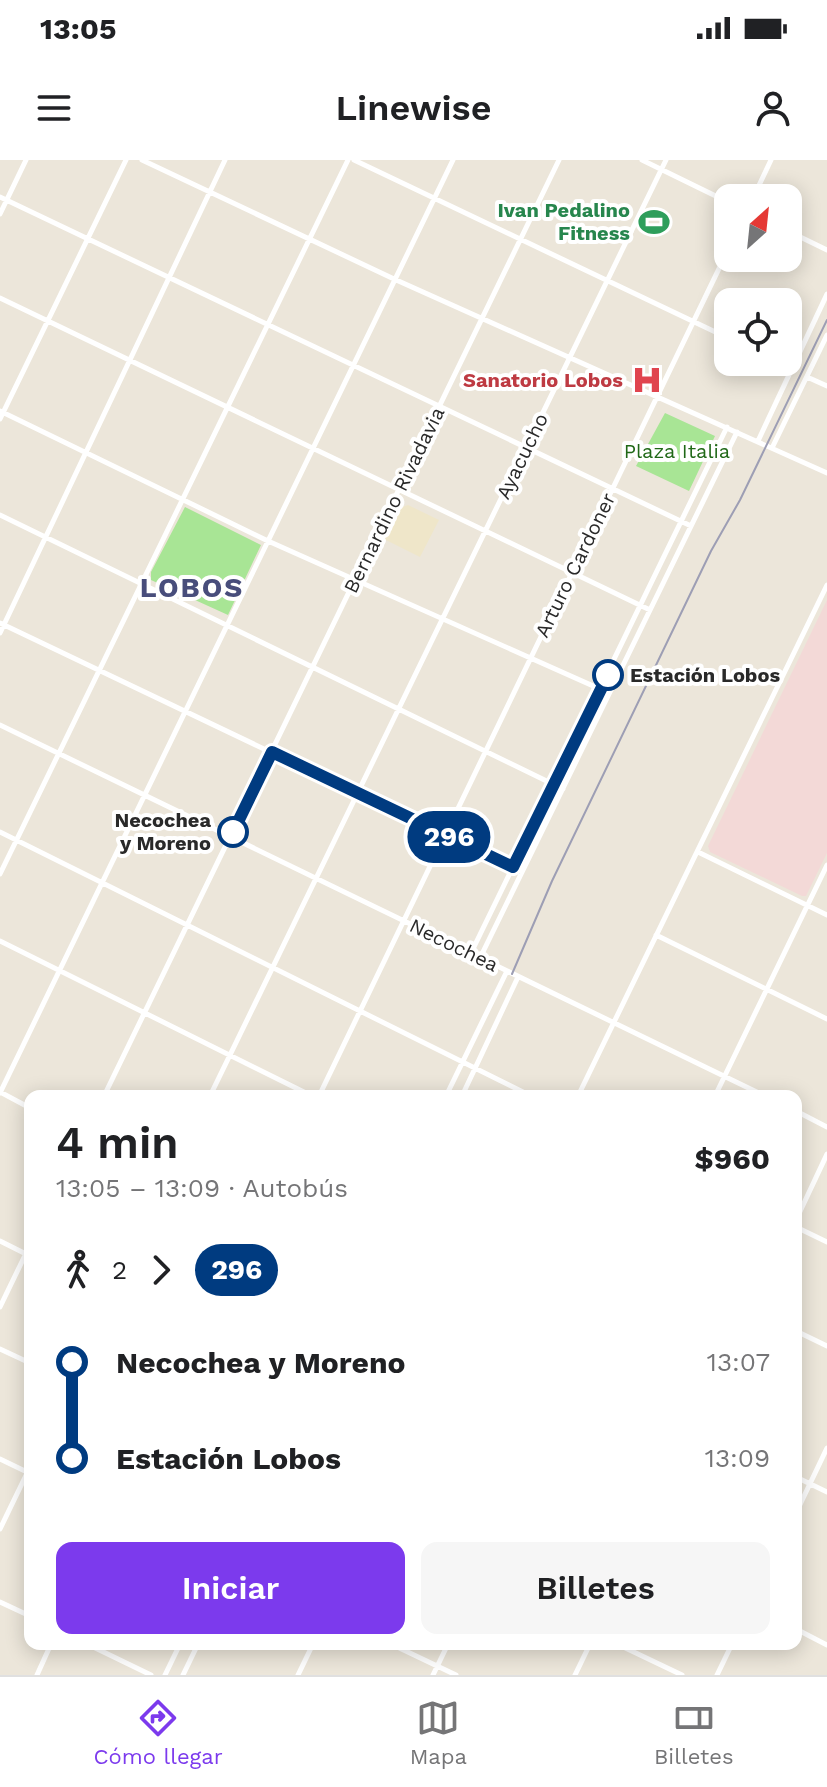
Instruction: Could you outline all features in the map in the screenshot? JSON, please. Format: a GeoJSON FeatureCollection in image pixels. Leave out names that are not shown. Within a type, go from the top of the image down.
{"type":"FeatureCollection","features":[{"type":"Feature","properties":{"kind":"street"},"geometry":{"type":"LineString","coordinates":[[0,214],[3,198],[26,160]]}},
{"type":"Feature","properties":{"kind":"street"},"geometry":{"type":"LineString","coordinates":[[126,160],[1,414],[268,541],[600,689]]}},
{"type":"Feature","properties":{"kind":"street"},"geometry":{"type":"LineString","coordinates":[[142,160],[394,279],[827,473]]}},
{"type":"Feature","properties":{"kind":"street"},"geometry":{"type":"LineString","coordinates":[[0,633],[225,160]]}},
{"type":"Feature","properties":{"kind":"street"},"geometry":{"type":"LineString","coordinates":[[0,874],[348,160]]}},
{"type":"Feature","properties":{"kind":"street"},"geometry":{"type":"LineString","coordinates":[[354,160],[714,331]]}},
{"type":"Feature","properties":{"kind":"street"},"geometry":{"type":"LineString","coordinates":[[24,1105],[0,1093],[142,794],[313,451],[453,160]]}},
{"type":"Feature","properties":{"kind":"street","name":"Bernardino Rivadavia"},"geometry":{"type":"LineString","coordinates":[[107,1090],[559,160]]}},
{"type":"Feature","properties":{"kind":"street"},"geometry":{"type":"LineString","coordinates":[[642,160],[714,195]]}},
{"type":"Feature","properties":{"kind":"street","name":"Ayacucho"},"geometry":{"type":"LineString","coordinates":[[213,1090],[666,160]]}},
{"type":"Feature","properties":{"kind":"street"},"geometry":{"type":"LineString","coordinates":[[760,184],[771,160]]}},
{"type":"Feature","properties":{"kind":"street"},"geometry":{"type":"LineString","coordinates":[[3,198],[526,450],[691,526]]}},
{"type":"Feature","properties":{"kind":"street"},"geometry":{"type":"LineString","coordinates":[[802,238],[827,250]]}},
{"type":"Feature","properties":{"kind":"street","name":"Arturo Cardoner"},"geometry":{"type":"LineString","coordinates":[[322,1090],[717,272]]}},
{"type":"Feature","properties":{"kind":"street"},"geometry":{"type":"LineString","coordinates":[[802,347],[827,294]]}},
{"type":"Feature","properties":{"kind":"street"},"geometry":{"type":"LineString","coordinates":[[0,298],[313,451],[650,610]]}},
{"type":"Feature","properties":{"kind":"street"},"geometry":{"type":"LineString","coordinates":[[772,448],[827,335]]}},
{"type":"Feature","properties":{"kind":"street"},"geometry":{"type":"LineString","coordinates":[[758,441],[788,376]]}},
{"type":"Feature","properties":{"kind":"street"},"geometry":{"type":"LineString","coordinates":[[807,377],[827,386]]}},
{"type":"Feature","properties":{"kind":"street"},"geometry":{"type":"LineString","coordinates":[[471,953],[727,427]]}},
{"type":"Feature","properties":{"kind":"street"},"geometry":{"type":"LineString","coordinates":[[480,958],[737,432]]}},
{"type":"Feature","properties":{"kind":"street"},"geometry":{"type":"LineString","coordinates":[[0,515],[563,789]]}},
{"type":"Feature","properties":{"kind":"street"},"geometry":{"type":"LineString","coordinates":[[581,1090],[827,585]]}},
{"type":"Feature","properties":{"kind":"street"},"geometry":{"type":"LineString","coordinates":[[2,624],[522,872]]}},
{"type":"Feature","properties":{"kind":"street"},"geometry":{"type":"LineString","coordinates":[[610,669],[619,673]]}},
{"type":"Feature","properties":{"kind":"street"},"geometry":{"type":"LineString","coordinates":[[589,712],[598,717]]}},
{"type":"Feature","properties":{"kind":"street","name":"Necochea"},"geometry":{"type":"LineString","coordinates":[[0,725],[753,1090]]}},
{"type":"Feature","properties":{"kind":"street"},"geometry":{"type":"LineString","coordinates":[[0,832],[519,1090]]}},
{"type":"Feature","properties":{"kind":"street"},"geometry":{"type":"LineString","coordinates":[[698,852],[827,915]]}},
{"type":"Feature","properties":{"kind":"street"},"geometry":{"type":"LineString","coordinates":[[718,1090],[827,865]]}},
{"type":"Feature","properties":{"kind":"street"},"geometry":{"type":"LineString","coordinates":[[656,935],[827,1019]]}},
{"type":"Feature","properties":{"kind":"street"},"geometry":{"type":"LineString","coordinates":[[0,941],[300,1090]]}},
{"type":"Feature","properties":{"kind":"street"},"geometry":{"type":"LineString","coordinates":[[449,1090],[507,971]]}},
{"type":"Feature","properties":{"kind":"street"},"geometry":{"type":"LineString","coordinates":[[465,1090],[518,977]]}},
{"type":"Feature","properties":{"kind":"street"},"geometry":{"type":"LineString","coordinates":[[802,1114],[827,1127]]}},
{"type":"Feature","properties":{"kind":"street"},"geometry":{"type":"LineString","coordinates":[[802,1207],[827,1154]]}},
{"type":"Feature","properties":{"kind":"street"},"geometry":{"type":"LineString","coordinates":[[802,1230],[827,1242]]}},
{"type":"Feature","properties":{"kind":"street"},"geometry":{"type":"LineString","coordinates":[[0,1241],[24,1253]]}},
{"type":"Feature","properties":{"kind":"street"},"geometry":{"type":"LineString","coordinates":[[0,1307],[24,1262]]}},
{"type":"Feature","properties":{"kind":"street"},"geometry":{"type":"LineString","coordinates":[[802,1334],[827,1346]]}},
{"type":"Feature","properties":{"kind":"street"},"geometry":{"type":"LineString","coordinates":[[0,1349],[24,1360]]}},
{"type":"Feature","properties":{"kind":"street"},"geometry":{"type":"LineString","coordinates":[[802,1501],[827,1448]]}},
{"type":"Feature","properties":{"kind":"street"},"geometry":{"type":"LineString","coordinates":[[0,1459],[24,1469]]}},
{"type":"Feature","properties":{"kind":"street"},"geometry":{"type":"LineString","coordinates":[[802,1480],[827,1492]]}},
{"type":"Feature","properties":{"kind":"street"},"geometry":{"type":"LineString","coordinates":[[0,1529],[24,1481]]}},
{"type":"Feature","properties":{"kind":"street"},"geometry":{"type":"LineString","coordinates":[[0,1602],[24,1613]]}},
{"type":"Feature","properties":{"kind":"street"},"geometry":{"type":"LineString","coordinates":[[802,1632],[827,1645]]}},
{"type":"Feature","properties":{"kind":"street"},"geometry":{"type":"LineString","coordinates":[[37,1675],[48,1650]]}},
{"type":"Feature","properties":{"kind":"street"},"geometry":{"type":"LineString","coordinates":[[99,1650],[151,1675]]}},
{"type":"Feature","properties":{"kind":"street"},"geometry":{"type":"LineString","coordinates":[[165,1675],[177,1650]]}},
{"type":"Feature","properties":{"kind":"street"},"geometry":{"type":"LineString","coordinates":[[183,1675],[195,1650]]}},
{"type":"Feature","properties":{"kind":"street"},"geometry":{"type":"LineString","coordinates":[[298,1675],[310,1650]]}},
{"type":"Feature","properties":{"kind":"street"},"geometry":{"type":"LineString","coordinates":[[404,1650],[456,1675]]}},
{"type":"Feature","properties":{"kind":"street"},"geometry":{"type":"LineString","coordinates":[[433,1675],[445,1650]]}},
{"type":"Feature","properties":{"kind":"street"},"geometry":{"type":"LineString","coordinates":[[575,1675],[587,1650]]}},
{"type":"Feature","properties":{"kind":"street"},"geometry":{"type":"LineString","coordinates":[[630,1650],[682,1675]]}},
{"type":"Feature","properties":{"kind":"street"},"geometry":{"type":"LineString","coordinates":[[717,1675],[729,1650]]}},
{"type":"Feature","properties":{"kind":"shaded area"},"geometry":{"type":"Polygon","coordinates":[[[408,505],[439,520],[420,557],[384,539],[397,509],[408,505]]]}},
{"type":"Feature","properties":{"kind":"shaded area"},"geometry":{"type":"Polygon","coordinates":[[[827,600],[827,853],[806,896],[802,896],[710,852],[708,846],[827,600]]]}},
{"type":"Feature","properties":{"kind":"green space","name":"Plaza Italia"},"geometry":{"type":"Polygon","coordinates":[[[665,413],[715,436],[689,491],[636,466],[665,413]]]}},
{"type":"Feature","properties":{"kind":"green space"},"geometry":{"type":"Polygon","coordinates":[[[185,507],[261,545],[228,615],[151,580],[151,572],[185,507]]]}},
{"type":"Feature","properties":{"kind":"railway"},"geometry":{"type":"LineString","coordinates":[[512,974],[552,881],[711,551],[740,500],[827,320]]}},
{"type":"Feature","properties":{"kind":"bus line","name":"296"},"geometry":{"type":"LineString","coordinates":[[233,832],[272,752],[513,867],[608,675]]}},
{"type":"Feature","properties":{"kind":"place","name":"Ivan Pedalino Fitness"},"geometry":{"type":"Point","coordinates":[654,222]}},
{"type":"Feature","properties":{"kind":"place","name":"Sanatorio Lobos"},"geometry":{"type":"Point","coordinates":[647,380]}},
{"type":"Feature","properties":{"kind":"place","name":"Estación Lobos"},"geometry":{"type":"Point","coordinates":[608,675]}},
{"type":"Feature","properties":{"kind":"place","name":"Necochea y Moreno"},"geometry":{"type":"Point","coordinates":[233,832]}},
{"type":"Feature","properties":{"kind":"district","name":"LOBOS"},"geometry":{"type":"Point","coordinates":[192,587]}}]}
